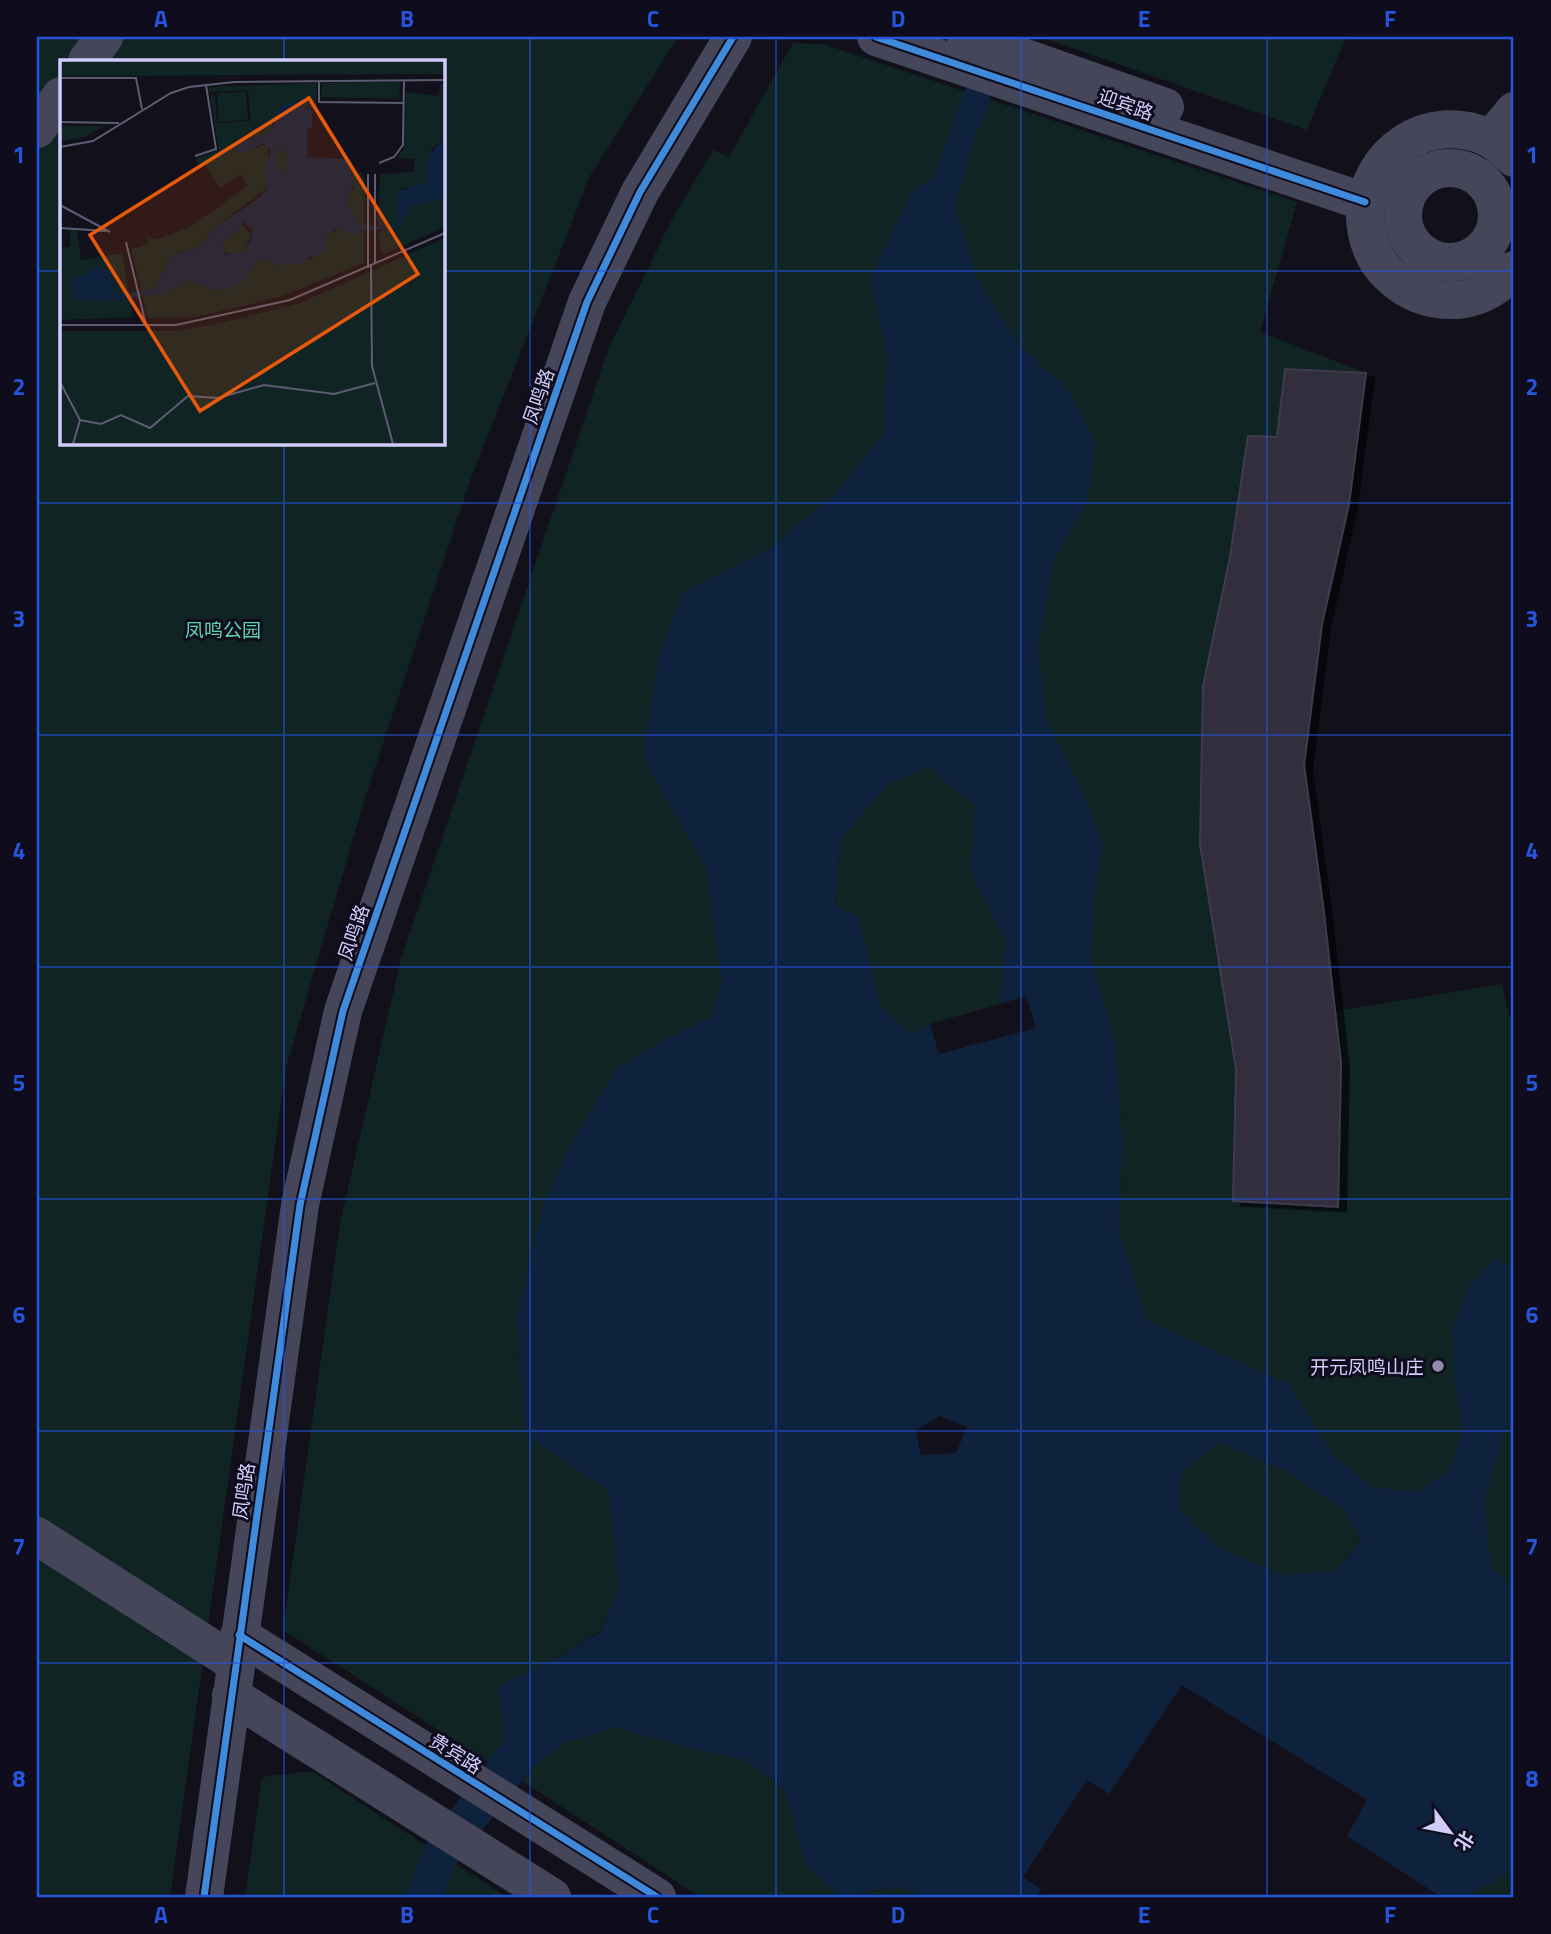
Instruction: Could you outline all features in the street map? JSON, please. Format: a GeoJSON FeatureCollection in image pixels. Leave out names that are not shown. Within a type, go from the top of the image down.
{"type":"FeatureCollection","features":[{"type":"Feature","properties":{"kind":"street"},"geometry":{"type":"LineString","coordinates":[[88,60],[104,37]]}},
{"type":"Feature","properties":{"kind":"street","name":"凤鸣路"},"geometry":{"type":"LineString","coordinates":[[204,1897],[300,1205],[343,1011],[587,302],[640,192],[733,37]]}},
{"type":"Feature","properties":{"kind":"street","name":"迎宾路"},"geometry":{"type":"LineString","coordinates":[[876,37],[1369,190]]}},
{"type":"Feature","properties":{"kind":"street","name":"迎宾路"},"geometry":{"type":"LineString","coordinates":[[966,37],[1369,190]]}},
{"type":"Feature","properties":{"kind":"street"},"geometry":{"type":"LineString","coordinates":[[37,130],[60,97]]}},
{"type":"Feature","properties":{"kind":"street"},"geometry":{"type":"LineString","coordinates":[[1508,134],[1437,130],[1410,139],[1388,156],[1369,190],[1366,231],[1376,258],[1394,280],[1418,295],[1446,301],[1475,297],[1500,284],[1514,270]]}},
{"type":"Feature","properties":{"kind":"street"},"geometry":{"type":"LineString","coordinates":[[37,1536],[235,1664],[552,1897]]}},
{"type":"Feature","properties":{"kind":"street","name":"贵宾路"},"geometry":{"type":"LineString","coordinates":[[235,1664],[657,1897]]}},
{"type":"Feature","properties":{"kind":"green space","name":"凤鸣公园"},"geometry":{"type":"Polygon","coordinates":[[[37,37],[678,37],[590,176],[470,481],[365,798],[286,1067],[170,1897],[37,1897],[37,37]]]}},
{"type":"Feature","properties":{"kind":"green space"},"geometry":{"type":"Polygon","coordinates":[[[1041,37],[1346,37],[1307,130],[1041,37]]]}},
{"type":"Feature","properties":{"kind":"green space"},"geometry":{"type":"Polygon","coordinates":[[[793,43],[823,44],[1297,202],[1260,332],[1366,373],[1286,369],[1277,437],[1248,436],[1230,557],[1203,686],[1200,844],[1236,1069],[1233,1200],[1335,1011],[1502,984],[1509,1016],[1514,1015],[1514,1269],[1494,1260],[1454,1376],[1463,1432],[1449,1470],[1419,1492],[1373,1487],[1334,1457],[1288,1384],[1146,1320],[1119,1230],[1122,1138],[1115,1042],[1091,958],[1093,902],[1082,791],[1046,719],[1038,648],[1053,562],[1088,498],[1068,390],[1018,344],[977,278],[954,205],[870,277],[887,354],[884,434],[833,496],[772,547],[683,592],[665,797],[706,867],[722,982],[712,1017],[686,1028],[618,1067],[571,1144],[543,1207],[517,1316],[525,1434],[609,1491],[619,1588],[601,1630],[555,1659],[488,1762],[283,1630],[340,1223],[401,959],[608,350],[670,223],[713,150],[729,157],[793,43]]]}},
{"type":"Feature","properties":{"kind":"green space"},"geometry":{"type":"Polygon","coordinates":[[[928,767],[975,806],[971,872],[1005,940],[1000,1004],[930,1024],[913,1034],[881,1008],[858,917],[835,906],[840,840],[888,784],[928,767]]]}},
{"type":"Feature","properties":{"kind":"green space"},"geometry":{"type":"Polygon","coordinates":[[[1514,1426],[1514,1590],[1491,1566],[1484,1502],[1504,1432],[1514,1426]]]}},
{"type":"Feature","properties":{"kind":"green space"},"geometry":{"type":"Polygon","coordinates":[[[1219,1442],[1282,1469],[1342,1508],[1362,1538],[1337,1570],[1285,1576],[1219,1548],[1176,1508],[1182,1472],[1219,1442]]]}},
{"type":"Feature","properties":{"kind":"green space"},"geometry":{"type":"Polygon","coordinates":[[[616,1727],[686,1747],[746,1760],[785,1789],[806,1864],[841,1897],[700,1897],[522,1781],[531,1769],[567,1741],[616,1727]]]}},
{"type":"Feature","properties":{"kind":"green space"},"geometry":{"type":"Polygon","coordinates":[[[312,1771],[425,1845],[406,1897],[245,1897],[262,1777],[312,1771]]]}},
{"type":"Feature","properties":{"kind":"green space"},"geometry":{"type":"Polygon","coordinates":[[[456,1864],[507,1897],[442,1897],[456,1864]]]}},
{"type":"Feature","properties":{"kind":"green space"},"geometry":{"type":"Polygon","coordinates":[[[1514,1869],[1514,1897],[1465,1897],[1514,1869]]]}},
{"type":"Feature","properties":{"kind":"green space"},"geometry":{"type":"Polygon","coordinates":[[[897,1886],[932,1897],[844,1897],[897,1886]]]}},
{"type":"Feature","properties":{"kind":"water"},"geometry":{"type":"Polygon","coordinates":[[[984,37],[1015,37],[975,137],[954,205],[977,278],[1018,344],[1068,390],[1095,442],[1088,498],[1053,562],[1038,648],[1046,719],[1082,791],[1103,844],[1093,902],[1091,958],[1115,1042],[1122,1138],[1119,1230],[1146,1320],[1288,1384],[1335,1457],[1373,1487],[1418,1492],[1449,1470],[1463,1432],[1454,1376],[1452,1330],[1471,1283],[1495,1259],[1514,1269],[1514,1426],[1504,1432],[1484,1502],[1491,1566],[1514,1590],[1514,1869],[1465,1897],[1441,1897],[1347,1836],[1367,1800],[1182,1685],[1109,1794],[1087,1780],[1023,1877],[1041,1889],[1035,1897],[932,1897],[897,1886],[841,1897],[806,1864],[785,1789],[746,1760],[686,1747],[616,1727],[567,1741],[531,1769],[456,1864],[442,1897],[406,1897],[425,1845],[505,1739],[498,1686],[555,1659],[601,1631],[619,1588],[609,1491],[525,1434],[517,1316],[543,1207],[571,1144],[618,1067],[686,1028],[712,1017],[722,982],[706,867],[643,756],[660,653],[683,592],[772,547],[833,496],[884,434],[887,354],[870,277],[912,192],[934,177],[984,37]],[[928,767],[888,784],[840,840],[835,905],[858,917],[881,1008],[913,1034],[930,1024],[939,1054],[1036,1028],[1026,996],[1000,1004],[1005,940],[971,872],[975,806],[928,767]],[[940,1416],[916,1430],[921,1455],[956,1453],[967,1427],[940,1416]],[[1219,1442],[1182,1472],[1177,1508],[1219,1548],[1285,1576],[1337,1570],[1362,1539],[1342,1508],[1282,1469],[1219,1442]]]}},
{"type":"Feature","properties":{"kind":"building"},"geometry":{"type":"Polygon","coordinates":[[[1285,369],[1366,373],[1349,504],[1322,624],[1304,765],[1341,1063],[1338,1207],[1233,1201],[1236,1069],[1200,844],[1203,686],[1230,557],[1248,436],[1277,437],[1285,369]]]}},
{"type":"Feature","properties":{"kind":"cycle path"},"geometry":{"type":"LineString","coordinates":[[204,1897],[300,1205],[343,1011],[587,302],[640,192],[733,37]]}},
{"type":"Feature","properties":{"kind":"cycle path"},"geometry":{"type":"LineString","coordinates":[[876,37],[1365,202]]}},
{"type":"Feature","properties":{"kind":"cycle path"},"geometry":{"type":"LineString","coordinates":[[239,1635],[657,1897]]}},
{"type":"Feature","properties":{"kind":"place","name":"开元凤鸣山庄"},"geometry":{"type":"Point","coordinates":[1438,1366]}}]}
